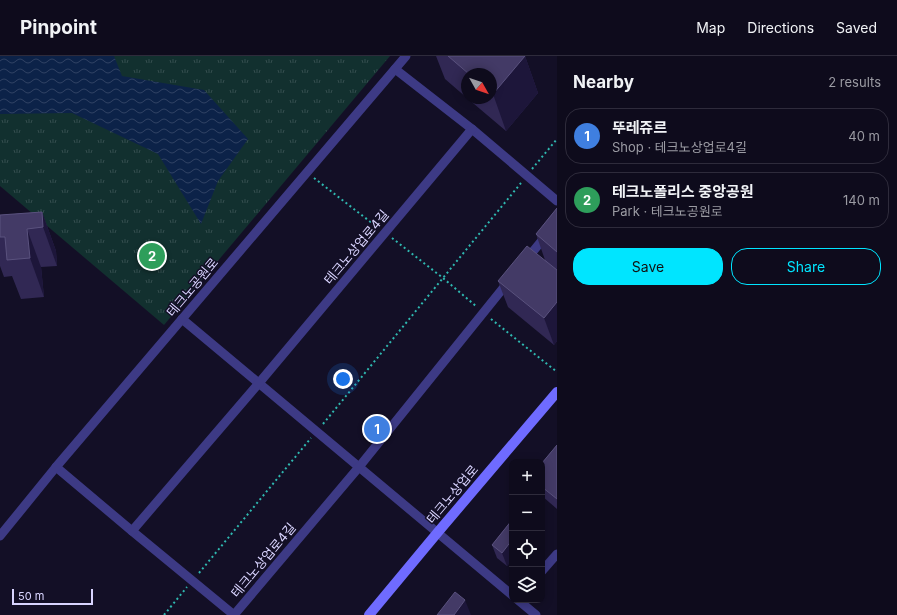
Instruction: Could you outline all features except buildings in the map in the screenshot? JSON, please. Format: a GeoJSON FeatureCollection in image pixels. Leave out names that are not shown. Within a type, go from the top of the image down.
{"type":"FeatureCollection","features":[{"type":"Feature","properties":{"kind":"street","name":"테크노공원로"},"geometry":{"type":"LineString","coordinates":[[0,536],[56,467],[406,56]]}},
{"type":"Feature","properties":{"kind":"street"},"geometry":{"type":"LineString","coordinates":[[395,69],[472,129],[557,201]]}},
{"type":"Feature","properties":{"kind":"street","name":"테크노상업로4길"},"geometry":{"type":"LineString","coordinates":[[132,531],[259,383],[472,129]]}},
{"type":"Feature","properties":{"kind":"street"},"geometry":{"type":"LineString","coordinates":[[523,264],[557,222]]}},
{"type":"Feature","properties":{"kind":"street","name":"테크노상업로4길"},"geometry":{"type":"LineString","coordinates":[[234,615],[359,467],[513,276]]}},
{"type":"Feature","properties":{"kind":"street"},"geometry":{"type":"LineString","coordinates":[[182,319],[509,592]]}},
{"type":"Feature","properties":{"kind":"street","name":"테크노상업로"},"geometry":{"type":"LineString","coordinates":[[369,615],[557,392]]}},
{"type":"Feature","properties":{"kind":"street"},"geometry":{"type":"LineString","coordinates":[[56,467],[234,615]]}},
{"type":"Feature","properties":{"kind":"street"},"geometry":{"type":"LineString","coordinates":[[545,568],[557,554]]}},
{"type":"Feature","properties":{"kind":"street"},"geometry":{"type":"LineString","coordinates":[[522,603],[536,615]]}},
{"type":"Feature","properties":{"kind":"path"},"geometry":{"type":"LineString","coordinates":[[532,169],[557,139]]}},
{"type":"Feature","properties":{"kind":"path"},"geometry":{"type":"LineString","coordinates":[[307,172],[443,278],[483,313],[557,372]]}},
{"type":"Feature","properties":{"kind":"path"},"geometry":{"type":"LineString","coordinates":[[164,615],[317,432],[522,181]]}},
{"type":"Feature","properties":{"kind":"green space"},"geometry":{"type":"Polygon","coordinates":[[[0,56],[390,56],[164,325],[0,186],[0,56]]]}},
{"type":"Feature","properties":{"kind":"water"},"geometry":{"type":"Polygon","coordinates":[[[0,56],[114,56],[122,76],[204,90],[248,139],[218,181],[201,224],[158,154],[72,113],[0,114],[0,56]]]}},
{"type":"Feature","properties":{"kind":"place","name":"테크노폴리스 중앙공원"},"geometry":{"type":"Point","coordinates":[152,256]}},
{"type":"Feature","properties":{"kind":"place","name":"뚜레쥬르"},"geometry":{"type":"Point","coordinates":[377,429]}}]}
